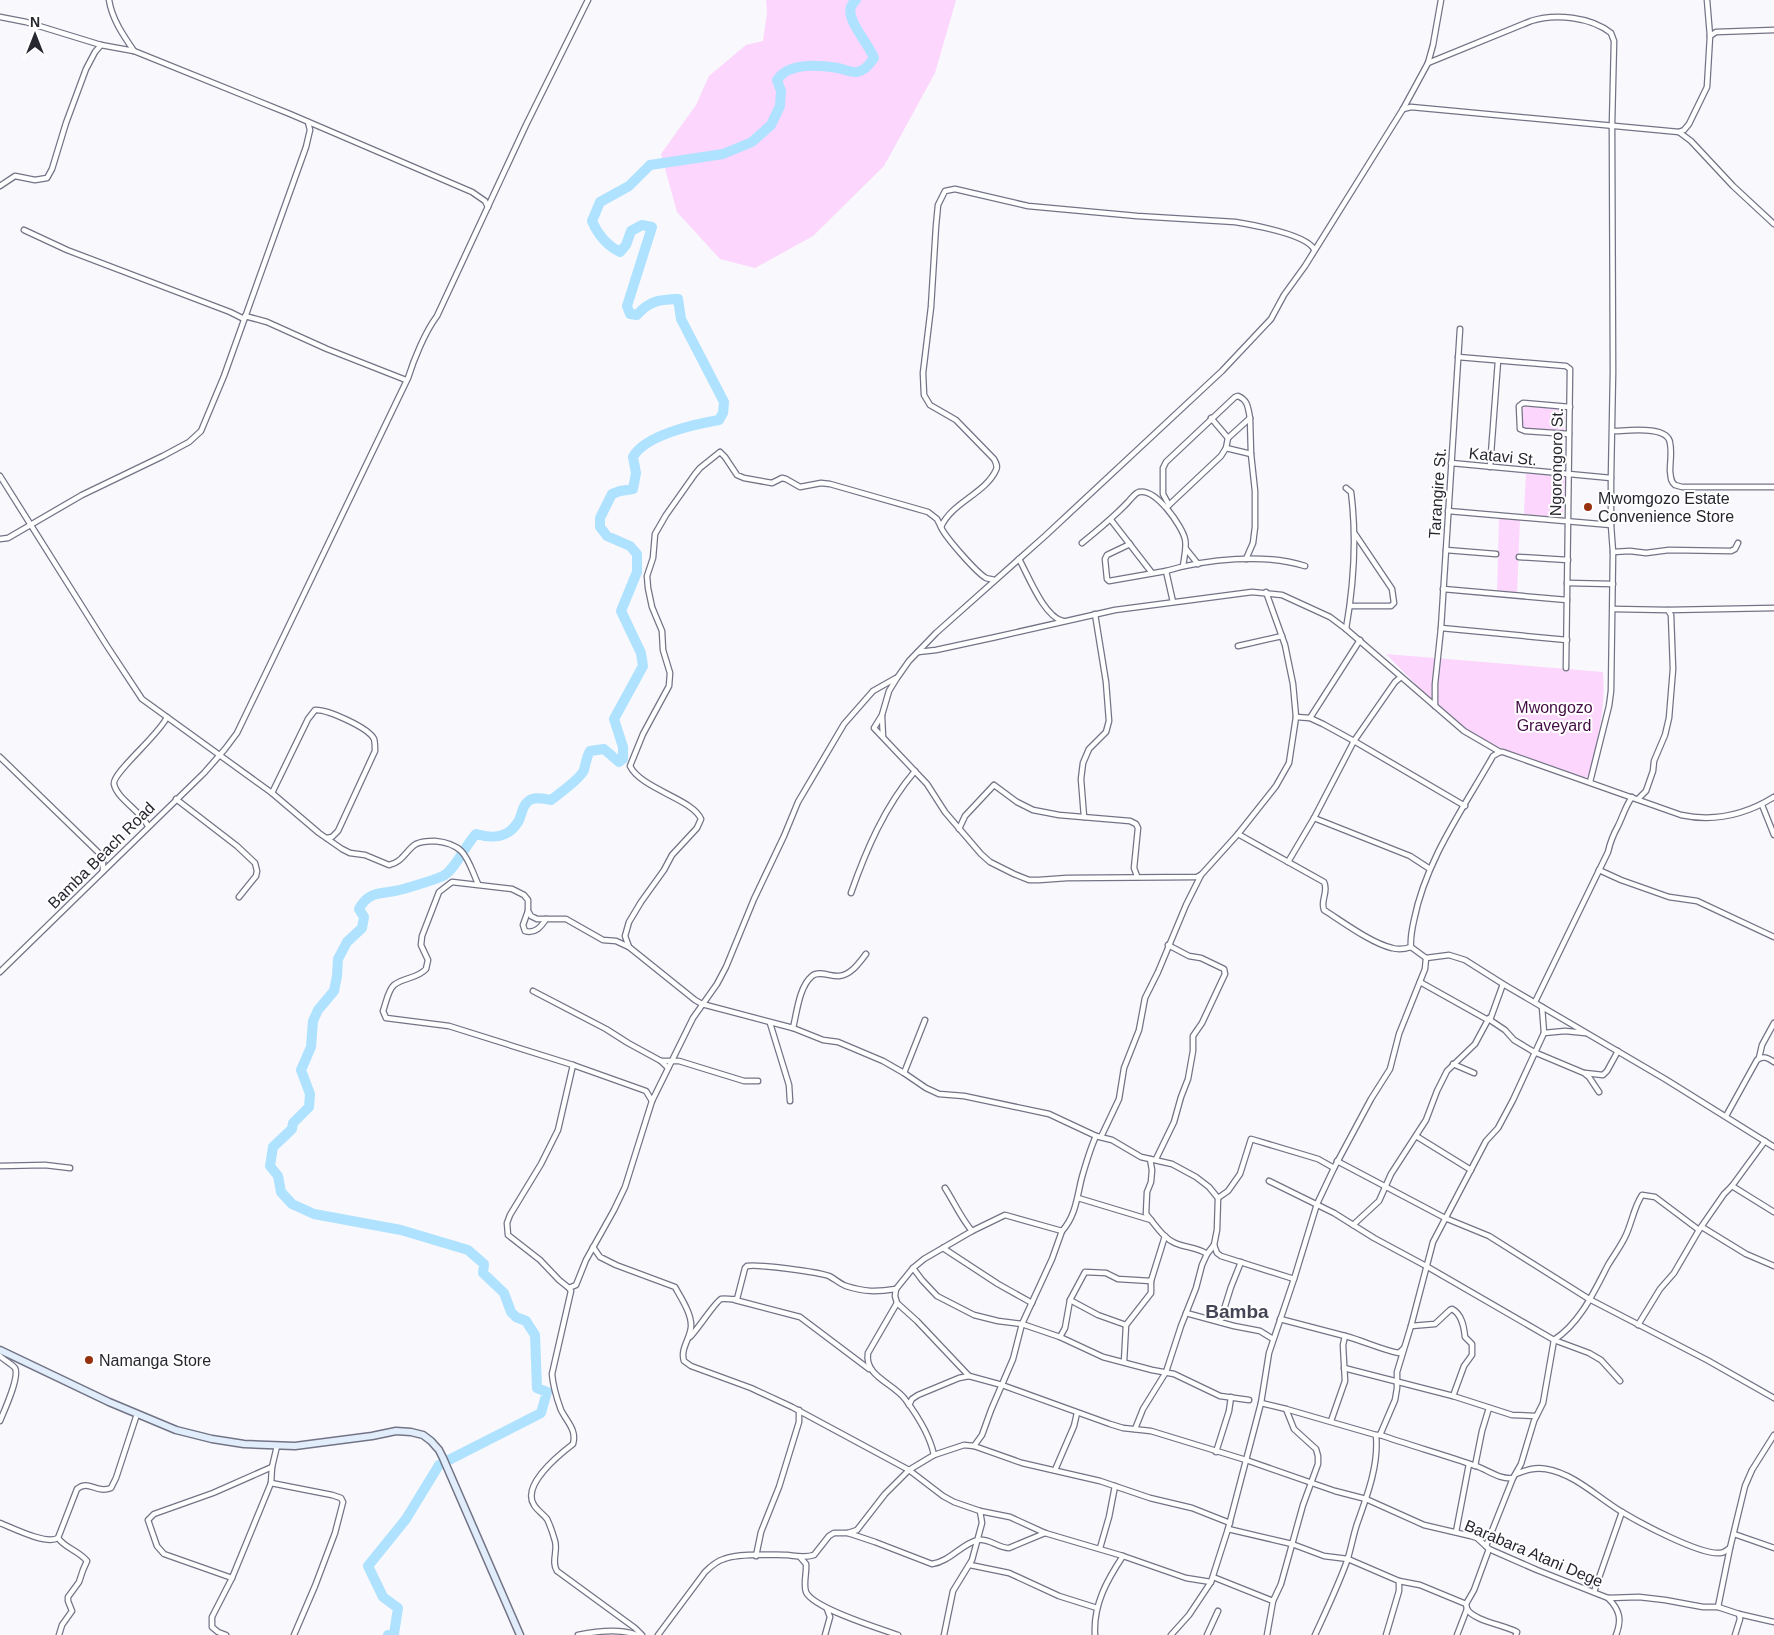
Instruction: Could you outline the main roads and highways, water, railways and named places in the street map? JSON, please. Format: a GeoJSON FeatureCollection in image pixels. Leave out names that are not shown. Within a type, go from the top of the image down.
{"type":"FeatureCollection","features":[{"type":"Feature","properties":{"kind":"main road"},"geometry":{"type":"LineString","coordinates":[[0,1350],[137,1414],[176,1430],[212,1439],[277,1446],[295,1446],[396,1431],[423,1435],[432,1441],[439,1450],[448,1468],[520,1635]]}},
{"type":"Feature","properties":{"kind":"waterway"},"geometry":{"type":"LineString","coordinates":[[388,1635],[394,1634],[398,1608],[383,1597],[368,1566],[406,1519],[439,1465],[541,1413],[547,1392],[537,1388],[535,1335],[526,1321],[516,1317],[511,1312],[504,1293],[483,1273],[484,1264],[468,1250],[401,1230],[314,1214],[292,1204],[281,1192],[278,1176],[270,1166],[273,1147],[292,1129],[293,1123],[309,1107],[310,1094],[301,1070],[311,1047],[313,1021],[318,1010],[334,991],[338,959],[347,942],[362,928],[364,917],[359,909],[362,903],[374,895],[395,891],[443,876],[456,863],[476,834],[494,837],[505,834],[518,822],[528,801],[537,798],[551,800],[569,786],[584,770],[590,751],[604,749],[619,762],[623,759],[623,747],[614,719],[643,666],[641,653],[621,611],[637,572],[637,554],[630,546],[607,536],[600,527],[600,518],[612,494],[633,489],[636,473],[633,457],[639,449],[648,442],[672,432],[697,424],[719,420],[723,413],[724,402],[681,319],[678,299],[655,302],[646,306],[637,315],[630,314],[627,306],[652,227],[642,225],[631,231],[626,245],[620,252],[603,239],[592,221],[600,202],[629,186],[650,165],[723,154],[752,142],[771,125],[780,106],[781,91],[777,80],[789,70],[804,66],[822,66],[855,72],[864,69],[874,58],[855,25],[850,12],[852,4],[856,0]]}},
{"type":"Feature","properties":{"kind":"place","name":"Mwomgozo Estate Convenience Store"},"geometry":{"type":"Point","coordinates":[1588,507]}},
{"type":"Feature","properties":{"kind":"place","name":"Namanga Store"},"geometry":{"type":"Point","coordinates":[89,1360]}},
{"type":"Feature","properties":{"kind":"district","name":"Bamba"},"geometry":{"type":"Point","coordinates":[1237,1311]}},
{"type":"Feature","properties":{"kind":"park label","name":"Mwongozo Graveyard"},"geometry":{"type":"Point","coordinates":[1554,716]}}]}
